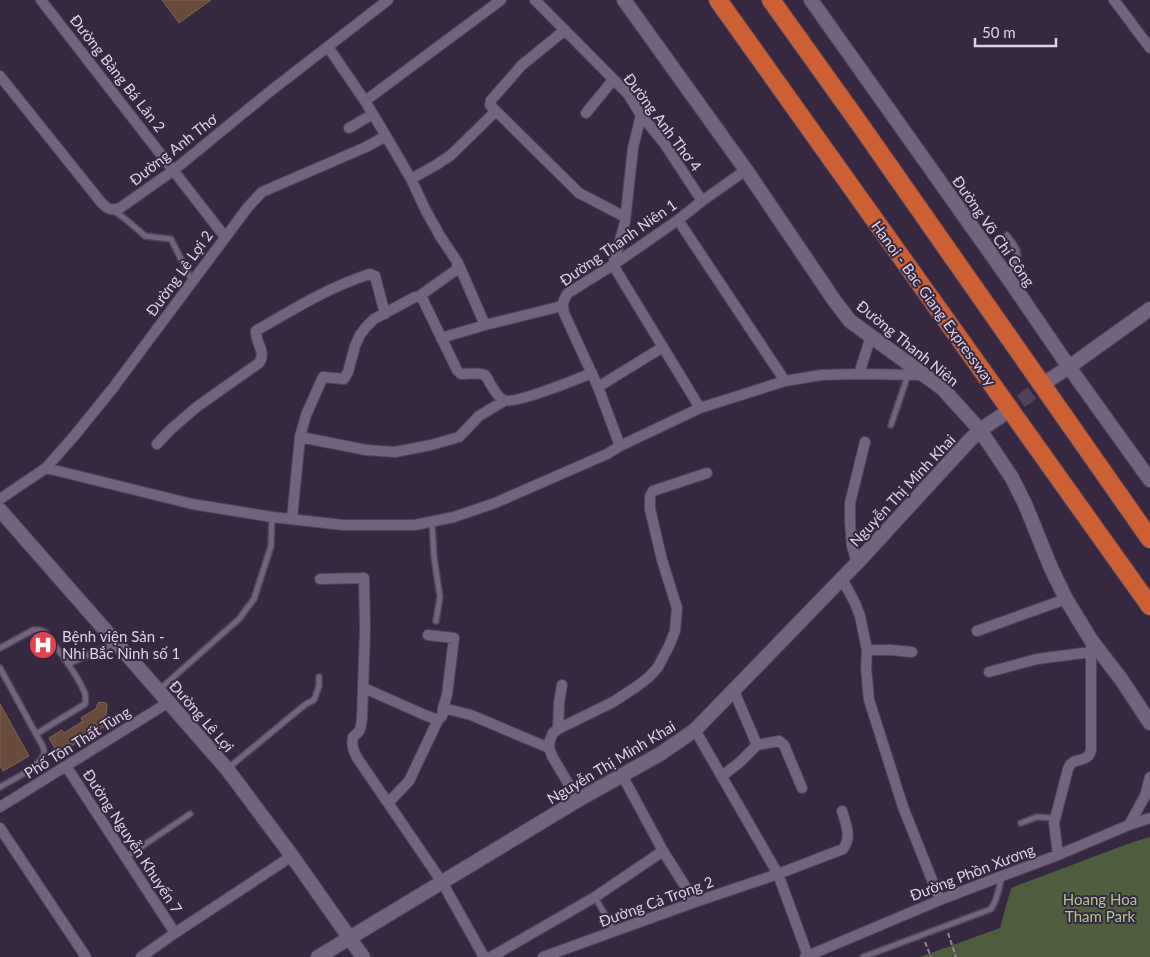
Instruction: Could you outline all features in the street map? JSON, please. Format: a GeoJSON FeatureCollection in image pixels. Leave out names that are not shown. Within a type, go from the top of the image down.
{"type":"FeatureCollection","features":[{"type":"Feature","properties":{"kind":"highway","name":"Hanoi - Bac Giang Expressway"},"geometry":{"type":"LineString","coordinates":[[718,0],[1150,606]]}},
{"type":"Feature","properties":{"kind":"highway"},"geometry":{"type":"LineString","coordinates":[[771,0],[1150,539]]}},
{"type":"Feature","properties":{"kind":"street","name":"Đường Bàng Bá Lân 2"},"geometry":{"type":"LineString","coordinates":[[41,0],[225,236]]}},
{"type":"Feature","properties":{"kind":"street","name":"Đường Anh Thơ"},"geometry":{"type":"LineString","coordinates":[[113,210],[120,208],[174,170],[268,93],[388,0]]}},
{"type":"Feature","properties":{"kind":"street"},"geometry":{"type":"LineString","coordinates":[[364,101],[501,0]]}},
{"type":"Feature","properties":{"kind":"street","name":"Đường Anh Thơ 4"},"geometry":{"type":"LineString","coordinates":[[535,0],[628,94],[664,143],[702,201]]}},
{"type":"Feature","properties":{"kind":"street","name":"Đường Thanh Niên"},"geometry":{"type":"LineString","coordinates":[[624,0],[746,170],[834,300],[850,320],[942,388],[980,430],[1012,478],[1025,504],[1051,568],[1091,646],[1121,679],[1150,723]]}},
{"type":"Feature","properties":{"kind":"street","name":"Đường Võ Chí Công"},"geometry":{"type":"LineString","coordinates":[[811,0],[1150,480]]}},
{"type":"Feature","properties":{"kind":"street"},"geometry":{"type":"LineString","coordinates":[[1114,0],[1150,48]]}},
{"type":"Feature","properties":{"kind":"street"},"geometry":{"type":"LineString","coordinates":[[565,30],[522,65],[493,98],[490,106],[579,193],[625,217]]}},
{"type":"Feature","properties":{"kind":"street"},"geometry":{"type":"LineString","coordinates":[[328,46],[373,114],[411,180],[440,236],[458,263],[485,325]]}},
{"type":"Feature","properties":{"kind":"street"},"geometry":{"type":"LineString","coordinates":[[0,76],[100,202],[106,208],[113,210]]}},
{"type":"Feature","properties":{"kind":"street"},"geometry":{"type":"LineString","coordinates":[[586,113],[613,80]]}},
{"type":"Feature","properties":{"kind":"street"},"geometry":{"type":"LineString","coordinates":[[411,180],[450,155],[496,111]]}},
{"type":"Feature","properties":{"kind":"street"},"geometry":{"type":"LineString","coordinates":[[349,128],[373,114]]}},
{"type":"Feature","properties":{"kind":"street"},"geometry":{"type":"LineString","coordinates":[[642,115],[633,148],[625,217],[613,266],[700,408]]}},
{"type":"Feature","properties":{"kind":"street","name":"Đường Lê Lợi 2"},"geometry":{"type":"LineString","coordinates":[[0,499],[46,468],[75,435],[113,388],[248,206],[262,192],[366,147],[386,136]]}},
{"type":"Feature","properties":{"kind":"street","name":"Đường Thanh Niên 1"},"geometry":{"type":"LineString","coordinates":[[620,446],[598,387],[564,313],[563,299],[568,293],[613,266],[746,170]]}},
{"type":"Feature","properties":{"kind":"street"},"geometry":{"type":"LineString","coordinates":[[678,220],[785,382]]}},
{"type":"Feature","properties":{"kind":"street"},"geometry":{"type":"LineString","coordinates":[[292,519],[300,436],[306,415],[323,377],[344,379],[360,335],[374,319],[418,297],[456,270],[458,263]]}},
{"type":"Feature","properties":{"kind":"street"},"geometry":{"type":"LineString","coordinates":[[158,444],[170,430],[198,406],[259,363],[263,357],[256,335],[256,331],[259,329],[352,280],[370,274],[375,276],[385,314]]}},
{"type":"Feature","properties":{"kind":"street"},"geometry":{"type":"LineString","coordinates":[[418,297],[423,300],[457,370],[461,374],[485,374],[498,396],[504,401]]}},
{"type":"Feature","properties":{"kind":"street"},"geometry":{"type":"LineString","coordinates":[[442,338],[562,306]]}},
{"type":"Feature","properties":{"kind":"street"},"geometry":{"type":"LineString","coordinates":[[1049,380],[1150,309]]}},
{"type":"Feature","properties":{"kind":"street"},"geometry":{"type":"LineString","coordinates":[[859,374],[871,336]]}},
{"type":"Feature","properties":{"kind":"street"},"geometry":{"type":"LineString","coordinates":[[598,387],[663,347]]}},
{"type":"Feature","properties":{"kind":"street"},"geometry":{"type":"LineString","coordinates":[[300,436],[366,450],[395,452],[431,445],[459,436],[479,416],[504,401],[512,401],[537,394],[592,373]]}},
{"type":"Feature","properties":{"kind":"street"},"geometry":{"type":"LineString","coordinates":[[46,468],[192,504],[272,517],[343,524],[415,525],[454,518],[495,503],[608,454],[620,446],[700,408],[785,382],[821,375],[923,374]]}},
{"type":"Feature","properties":{"kind":"street","name":"Nguyễn Thị Minh Khai"},"geometry":{"type":"LineString","coordinates":[[318,957],[578,800],[660,754],[695,730],[842,579],[968,442],[980,430],[1004,414]]}},
{"type":"Feature","properties":{"kind":"street"},"geometry":{"type":"LineString","coordinates":[[857,563],[852,546],[850,503],[865,442]]}},
{"type":"Feature","properties":{"kind":"street"},"geometry":{"type":"LineString","coordinates":[[578,800],[552,756],[549,748],[550,740],[553,733],[558,729],[613,702],[649,677],[658,667],[675,631],[677,608],[662,560],[650,509],[650,496],[653,491],[707,473]]}},
{"type":"Feature","properties":{"kind":"street","name":"Đường Lê Lợi"},"geometry":{"type":"LineString","coordinates":[[0,510],[227,769],[292,856],[363,957]]}},
{"type":"Feature","properties":{"kind":"street"},"geometry":{"type":"LineString","coordinates":[[320,579],[364,578],[364,688],[361,727],[353,737],[353,750],[442,882],[484,957]]}},
{"type":"Feature","properties":{"kind":"street"},"geometry":{"type":"LineString","coordinates":[[842,579],[860,616],[867,650],[866,667],[872,710],[903,807],[940,900]]}},
{"type":"Feature","properties":{"kind":"street"},"geometry":{"type":"LineString","coordinates":[[977,631],[1066,599]]}},
{"type":"Feature","properties":{"kind":"street"},"geometry":{"type":"LineString","coordinates":[[388,803],[409,781],[438,720],[442,716],[454,638],[428,635]]}},
{"type":"Feature","properties":{"kind":"street"},"geometry":{"type":"LineString","coordinates":[[989,672],[1091,646],[1091,751],[1087,758],[1073,761],[1070,764],[1055,818],[1058,855]]}},
{"type":"Feature","properties":{"kind":"street"},"geometry":{"type":"LineString","coordinates":[[867,650],[912,652]]}},
{"type":"Feature","properties":{"kind":"street"},"geometry":{"type":"LineString","coordinates":[[558,729],[562,685]]}},
{"type":"Feature","properties":{"kind":"street"},"geometry":{"type":"LineString","coordinates":[[364,688],[438,720]]}},
{"type":"Feature","properties":{"kind":"street"},"geometry":{"type":"LineString","coordinates":[[734,691],[757,745]]}},
{"type":"Feature","properties":{"kind":"street","name":"Phố Tôn Thất Tùng"},"geometry":{"type":"LineString","coordinates":[[0,807],[169,702]]}},
{"type":"Feature","properties":{"kind":"street"},"geometry":{"type":"LineString","coordinates":[[443,708],[471,715],[549,748]]}},
{"type":"Feature","properties":{"kind":"street"},"geometry":{"type":"LineString","coordinates":[[695,730],[778,874],[806,957]]}},
{"type":"Feature","properties":{"kind":"street"},"geometry":{"type":"LineString","coordinates":[[722,776],[757,745],[779,741],[784,745],[802,788]]}},
{"type":"Feature","properties":{"kind":"street","name":"Đường Nguyễn Khuyến 7"},"geometry":{"type":"LineString","coordinates":[[66,766],[175,933]]}},
{"type":"Feature","properties":{"kind":"street"},"geometry":{"type":"LineString","coordinates":[[622,775],[695,902]]}},
{"type":"Feature","properties":{"kind":"street"},"geometry":{"type":"LineString","coordinates":[[1129,825],[1145,796],[1150,777]]}},
{"type":"Feature","properties":{"kind":"street","name":"Đường Cả Trọng 2"},"geometry":{"type":"LineString","coordinates":[[544,957],[843,850],[848,836],[842,811]]}},
{"type":"Feature","properties":{"kind":"street","name":"Đường Phồn Xương"},"geometry":{"type":"LineString","coordinates":[[806,957],[940,900],[1150,818]]}},
{"type":"Feature","properties":{"kind":"street"},"geometry":{"type":"LineString","coordinates":[[0,828],[86,957]]}},
{"type":"Feature","properties":{"kind":"street"},"geometry":{"type":"LineString","coordinates":[[492,957],[595,897],[664,850]]}},
{"type":"Feature","properties":{"kind":"street"},"geometry":{"type":"LineString","coordinates":[[141,957],[292,856]]}},
{"type":"Feature","properties":{"kind":"lane"},"geometry":{"type":"LineString","coordinates":[[113,210],[145,236],[171,239],[192,281]]}},
{"type":"Feature","properties":{"kind":"lane"},"geometry":{"type":"LineString","coordinates":[[1006,275],[1017,260],[1018,254],[1007,235]]}},
{"type":"Feature","properties":{"kind":"lane"},"geometry":{"type":"LineString","coordinates":[[891,425],[908,375]]}},
{"type":"Feature","properties":{"kind":"lane"},"geometry":{"type":"LineString","coordinates":[[158,690],[239,619],[254,599],[271,546],[272,517]]}},
{"type":"Feature","properties":{"kind":"lane"},"geometry":{"type":"LineString","coordinates":[[432,522],[434,557],[440,597],[436,621]]}},
{"type":"Feature","properties":{"kind":"lane"},"geometry":{"type":"LineString","coordinates":[[0,648],[33,630],[45,632],[84,690],[85,704],[36,734]]}},
{"type":"Feature","properties":{"kind":"lane"},"geometry":{"type":"LineString","coordinates":[[68,664],[115,643]]}},
{"type":"Feature","properties":{"kind":"lane"},"geometry":{"type":"LineString","coordinates":[[0,668],[44,752],[42,758],[34,767],[0,788]]}},
{"type":"Feature","properties":{"kind":"lane"},"geometry":{"type":"LineString","coordinates":[[227,769],[306,704],[314,700],[319,686],[319,677]]}},
{"type":"Feature","properties":{"kind":"lane"},"geometry":{"type":"LineString","coordinates":[[126,857],[190,814]]}},
{"type":"Feature","properties":{"kind":"lane"},"geometry":{"type":"LineString","coordinates":[[1021,823],[1037,817],[1055,818]]}},
{"type":"Feature","properties":{"kind":"lane"},"geometry":{"type":"LineString","coordinates":[[863,957],[991,909],[995,904],[1002,876]]}},
{"type":"Feature","properties":{"kind":"lane"},"geometry":{"type":"LineString","coordinates":[[595,897],[614,932]]}},
{"type":"Feature","properties":{"kind":"path"},"geometry":{"type":"LineString","coordinates":[[945,926],[956,957]]}},
{"type":"Feature","properties":{"kind":"path"},"geometry":{"type":"LineString","coordinates":[[923,935],[931,957]]}},
{"type":"Feature","properties":{"kind":"green space","name":"Hoang Hoa Tham Park"},"geometry":{"type":"Polygon","coordinates":[[[1150,837],[1150,957],[920,957],[1000,928],[1011,888],[1150,837]]]}},
{"type":"Feature","properties":{"kind":"building"},"geometry":{"type":"Polygon","coordinates":[[[162,0],[211,0],[179,23],[162,0]]]}},
{"type":"Feature","properties":{"kind":"building"},"geometry":{"type":"Polygon","coordinates":[[[99,702],[106,703],[106,716],[110,723],[58,754],[49,738],[62,730],[64,733],[83,721],[81,718],[97,708],[99,702]]]}},
{"type":"Feature","properties":{"kind":"building"},"geometry":{"type":"Polygon","coordinates":[[[0,704],[29,756],[3,771],[0,765],[0,704]]]}},
{"type":"Feature","properties":{"kind":"tunnel"},"geometry":{"type":"LineString","coordinates":[[1004,414],[1049,380]]}},
{"type":"Feature","properties":{"kind":"place","name":"Bệnh viện Sản - Nhi Bắc Ninh số 1"},"geometry":{"type":"Point","coordinates":[43,645]}}]}
